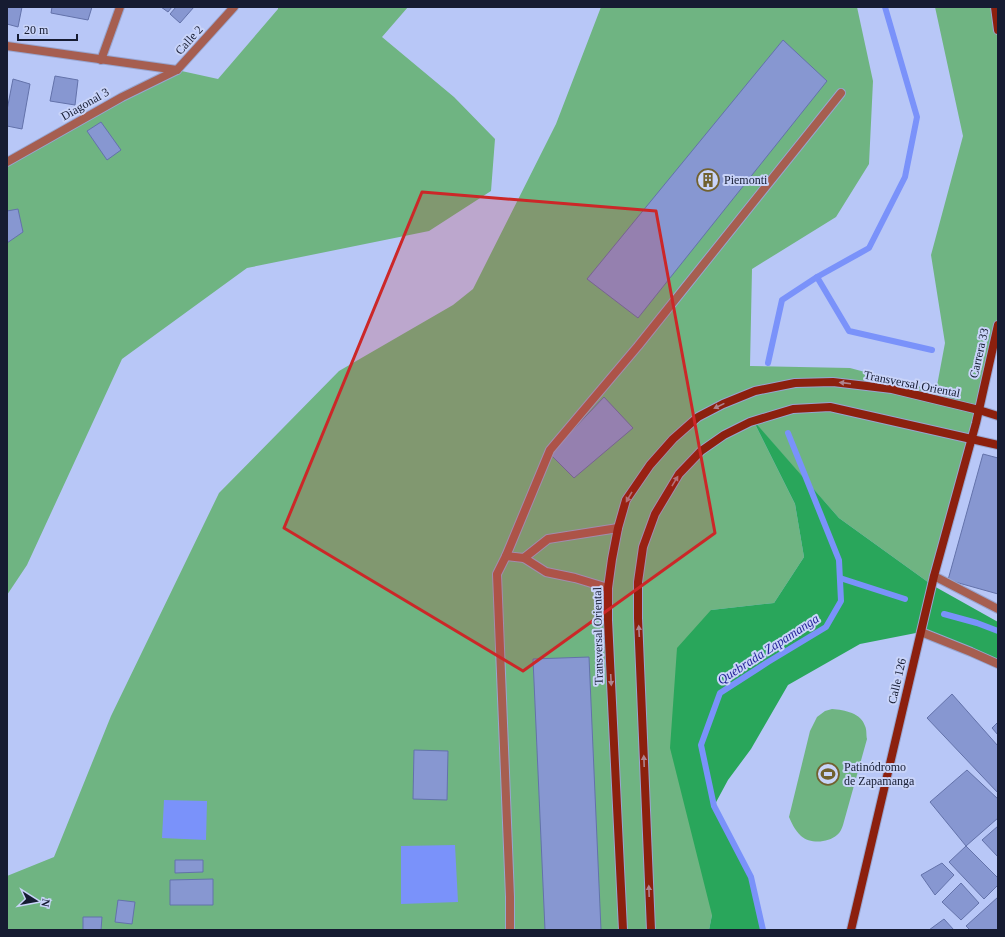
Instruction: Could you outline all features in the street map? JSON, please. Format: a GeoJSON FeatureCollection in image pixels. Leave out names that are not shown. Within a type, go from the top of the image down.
{"type":"FeatureCollection","features":[{"type":"Feature","properties":{"kind":"main road"},"geometry":{"type":"LineString","coordinates":[[995,7],[998,30]]}},
{"type":"Feature","properties":{"kind":"main road","name":"Carrera 33"},"geometry":{"type":"LineString","coordinates":[[972,438],[998,325]]}},
{"type":"Feature","properties":{"kind":"main road","name":"Transversal Oriental"},"geometry":{"type":"LineString","coordinates":[[623,930],[608,620],[608,588],[618,528],[626,500],[650,465],[673,439],[698,417],[723,404],[755,391],[795,383],[832,382],[892,389],[998,416]]}},
{"type":"Feature","properties":{"kind":"main road"},"geometry":{"type":"LineString","coordinates":[[651,930],[638,618],[638,582],[643,547],[655,514],[679,474],[701,451],[724,435],[750,422],[793,409],[830,407],[998,445]]}},
{"type":"Feature","properties":{"kind":"main road","name":"Calle 126"},"geometry":{"type":"LineString","coordinates":[[852,929],[934,576],[972,438]]}},
{"type":"Feature","properties":{"kind":"street"},"geometry":{"type":"LineString","coordinates":[[101,60],[120,7]]}},
{"type":"Feature","properties":{"kind":"street","name":"Calle 2"},"geometry":{"type":"LineString","coordinates":[[177,70],[234,7]]}},
{"type":"Feature","properties":{"kind":"street"},"geometry":{"type":"LineString","coordinates":[[7,46],[177,70]]}},
{"type":"Feature","properties":{"kind":"street","name":"Diagonal 3"},"geometry":{"type":"LineString","coordinates":[[7,162],[122,97],[177,70]]}},
{"type":"Feature","properties":{"kind":"street"},"geometry":{"type":"LineString","coordinates":[[510,930],[510,881],[496,574],[506,556],[550,450],[638,346],[841,93]]}},
{"type":"Feature","properties":{"kind":"street"},"geometry":{"type":"LineString","coordinates":[[524,558],[548,539],[618,528]]}},
{"type":"Feature","properties":{"kind":"street"},"geometry":{"type":"LineString","coordinates":[[506,556],[524,558],[546,572],[575,578],[608,588]]}},
{"type":"Feature","properties":{"kind":"street"},"geometry":{"type":"LineString","coordinates":[[934,576],[998,609]]}},
{"type":"Feature","properties":{"kind":"street"},"geometry":{"type":"LineString","coordinates":[[921,632],[998,664]]}},
{"type":"Feature","properties":{"kind":"highlighted area"},"geometry":{"type":"Polygon","coordinates":[[[422,192],[656,211],[715,533],[523,671],[284,528],[422,192]]]}},
{"type":"Feature","properties":{"kind":"green space"},"geometry":{"type":"Polygon","coordinates":[[[278,7],[408,7],[382,37],[454,97],[495,139],[491,191],[429,231],[247,268],[122,359],[27,565],[7,595],[7,162],[177,70],[218,79],[278,9],[278,7]]]}},
{"type":"Feature","properties":{"kind":"green space"},"geometry":{"type":"Polygon","coordinates":[[[601,7],[857,7],[873,81],[869,164],[836,217],[752,269],[750,366],[850,368],[936,391],[945,343],[931,255],[963,136],[935,7],[995,7],[998,30],[998,325],[932,585],[839,518],[754,422],[795,504],[804,557],[774,603],[711,610],[712,915],[709,930],[7,930],[7,876],[54,857],[111,716],[219,493],[339,371],[453,305],[473,289],[556,124],[601,7]]]}},
{"type":"Feature","properties":{"kind":"green space"},"geometry":{"type":"Polygon","coordinates":[[[753,420],[839,518],[932,585],[998,622],[998,664],[921,632],[860,644],[788,685],[751,749],[728,780],[714,806],[751,877],[763,930],[709,930],[712,915],[670,748],[677,648],[711,610],[774,603],[804,557],[795,504],[753,420]]]}},
{"type":"Feature","properties":{"kind":"green space","name":"Patinódromo de Zapamanga"},"geometry":{"type":"Polygon","coordinates":[[[832,709],[847,711],[860,718],[866,728],[867,739],[841,830],[833,838],[819,842],[805,839],[801,836],[789,817],[810,731],[817,717],[825,711],[832,709]]]}},
{"type":"Feature","properties":{"kind":"water"},"geometry":{"type":"Polygon","coordinates":[[[164,800],[207,801],[206,840],[162,838],[164,800]]]}},
{"type":"Feature","properties":{"kind":"water"},"geometry":{"type":"Polygon","coordinates":[[[455,845],[458,902],[401,904],[401,846],[455,845]]]}},
{"type":"Feature","properties":{"kind":"building"},"geometry":{"type":"Polygon","coordinates":[[[7,7],[22,7],[18,27],[7,24],[7,7]]]}},
{"type":"Feature","properties":{"kind":"building"},"geometry":{"type":"Polygon","coordinates":[[[52,7],[92,7],[88,20],[51,13],[52,7]]]}},
{"type":"Feature","properties":{"kind":"building"},"geometry":{"type":"Polygon","coordinates":[[[161,7],[172,7],[168,12],[161,7]]]}},
{"type":"Feature","properties":{"kind":"building"},"geometry":{"type":"Polygon","coordinates":[[[176,7],[194,7],[180,23],[170,14],[176,7]]]}},
{"type":"Feature","properties":{"kind":"building","name":"Piemonti"},"geometry":{"type":"Polygon","coordinates":[[[783,40],[827,81],[638,318],[587,279],[783,40]]]}},
{"type":"Feature","properties":{"kind":"building"},"geometry":{"type":"Polygon","coordinates":[[[55,76],[78,80],[75,105],[50,101],[55,76]]]}},
{"type":"Feature","properties":{"kind":"building"},"geometry":{"type":"Polygon","coordinates":[[[13,79],[30,84],[22,129],[7,126],[7,110],[13,79]]]}},
{"type":"Feature","properties":{"kind":"building"},"geometry":{"type":"Polygon","coordinates":[[[101,122],[121,150],[107,160],[87,131],[101,122]]]}},
{"type":"Feature","properties":{"kind":"building"},"geometry":{"type":"Polygon","coordinates":[[[18,209],[23,232],[7,243],[7,211],[18,209]]]}},
{"type":"Feature","properties":{"kind":"building"},"geometry":{"type":"Polygon","coordinates":[[[604,397],[633,428],[574,478],[550,454],[604,397]]]}},
{"type":"Feature","properties":{"kind":"building"},"geometry":{"type":"Polygon","coordinates":[[[983,454],[998,458],[998,594],[948,580],[983,454]]]}},
{"type":"Feature","properties":{"kind":"building"},"geometry":{"type":"Polygon","coordinates":[[[589,657],[601,930],[545,930],[533,659],[589,657]]]}},
{"type":"Feature","properties":{"kind":"building"},"geometry":{"type":"Polygon","coordinates":[[[952,694],[998,746],[998,793],[927,718],[952,694]]]}},
{"type":"Feature","properties":{"kind":"building"},"geometry":{"type":"Polygon","coordinates":[[[998,722],[998,735],[992,728],[998,722]]]}},
{"type":"Feature","properties":{"kind":"building"},"geometry":{"type":"Polygon","coordinates":[[[414,750],[448,751],[447,800],[413,799],[414,750]]]}},
{"type":"Feature","properties":{"kind":"building"},"geometry":{"type":"Polygon","coordinates":[[[967,770],[998,799],[998,818],[966,846],[930,802],[967,770]]]}},
{"type":"Feature","properties":{"kind":"building"},"geometry":{"type":"Polygon","coordinates":[[[998,826],[998,857],[982,840],[998,826]]]}},
{"type":"Feature","properties":{"kind":"building"},"geometry":{"type":"Polygon","coordinates":[[[966,846],[998,878],[998,885],[984,899],[949,862],[966,846]]]}},
{"type":"Feature","properties":{"kind":"building"},"geometry":{"type":"Polygon","coordinates":[[[175,860],[203,860],[203,872],[175,873],[175,860]]]}},
{"type":"Feature","properties":{"kind":"building"},"geometry":{"type":"Polygon","coordinates":[[[942,863],[954,875],[935,895],[921,875],[942,863]]]}},
{"type":"Feature","properties":{"kind":"building"},"geometry":{"type":"Polygon","coordinates":[[[213,879],[213,905],[170,905],[170,880],[213,879]]]}},
{"type":"Feature","properties":{"kind":"building"},"geometry":{"type":"Polygon","coordinates":[[[961,883],[979,903],[961,920],[942,902],[961,883]]]}},
{"type":"Feature","properties":{"kind":"building"},"geometry":{"type":"Polygon","coordinates":[[[998,897],[998,930],[970,930],[966,926],[998,897]]]}},
{"type":"Feature","properties":{"kind":"building"},"geometry":{"type":"Polygon","coordinates":[[[118,900],[135,902],[132,924],[115,922],[118,900]]]}},
{"type":"Feature","properties":{"kind":"building"},"geometry":{"type":"Polygon","coordinates":[[[83,917],[102,917],[101,930],[83,930],[83,917]]]}},
{"type":"Feature","properties":{"kind":"building"},"geometry":{"type":"Polygon","coordinates":[[[944,919],[954,930],[929,930],[944,919]]]}},
{"type":"Feature","properties":{"kind":"waterway","name":"Quebrada Zapamanga"},"geometry":{"type":"LineString","coordinates":[[768,363],[782,300],[817,277],[869,248],[905,177],[917,117],[885,7]]}},
{"type":"Feature","properties":{"kind":"waterway"},"geometry":{"type":"LineString","coordinates":[[817,277],[849,331],[932,350]]}},
{"type":"Feature","properties":{"kind":"waterway","name":"Quebrada Zapamanga"},"geometry":{"type":"LineString","coordinates":[[763,930],[751,877],[714,806],[701,745],[720,693],[826,627],[841,601],[839,560],[788,433]]}},
{"type":"Feature","properties":{"kind":"waterway"},"geometry":{"type":"LineString","coordinates":[[840,578],[905,599]]}},
{"type":"Feature","properties":{"kind":"waterway"},"geometry":{"type":"LineString","coordinates":[[944,614],[977,623],[998,631]]}},
{"type":"Feature","properties":{"kind":"place","name":"Piemonti"},"geometry":{"type":"Point","coordinates":[708,180]}},
{"type":"Feature","properties":{"kind":"place","name":"Patinódromo de Zapamanga"},"geometry":{"type":"Point","coordinates":[828,774]}}]}
